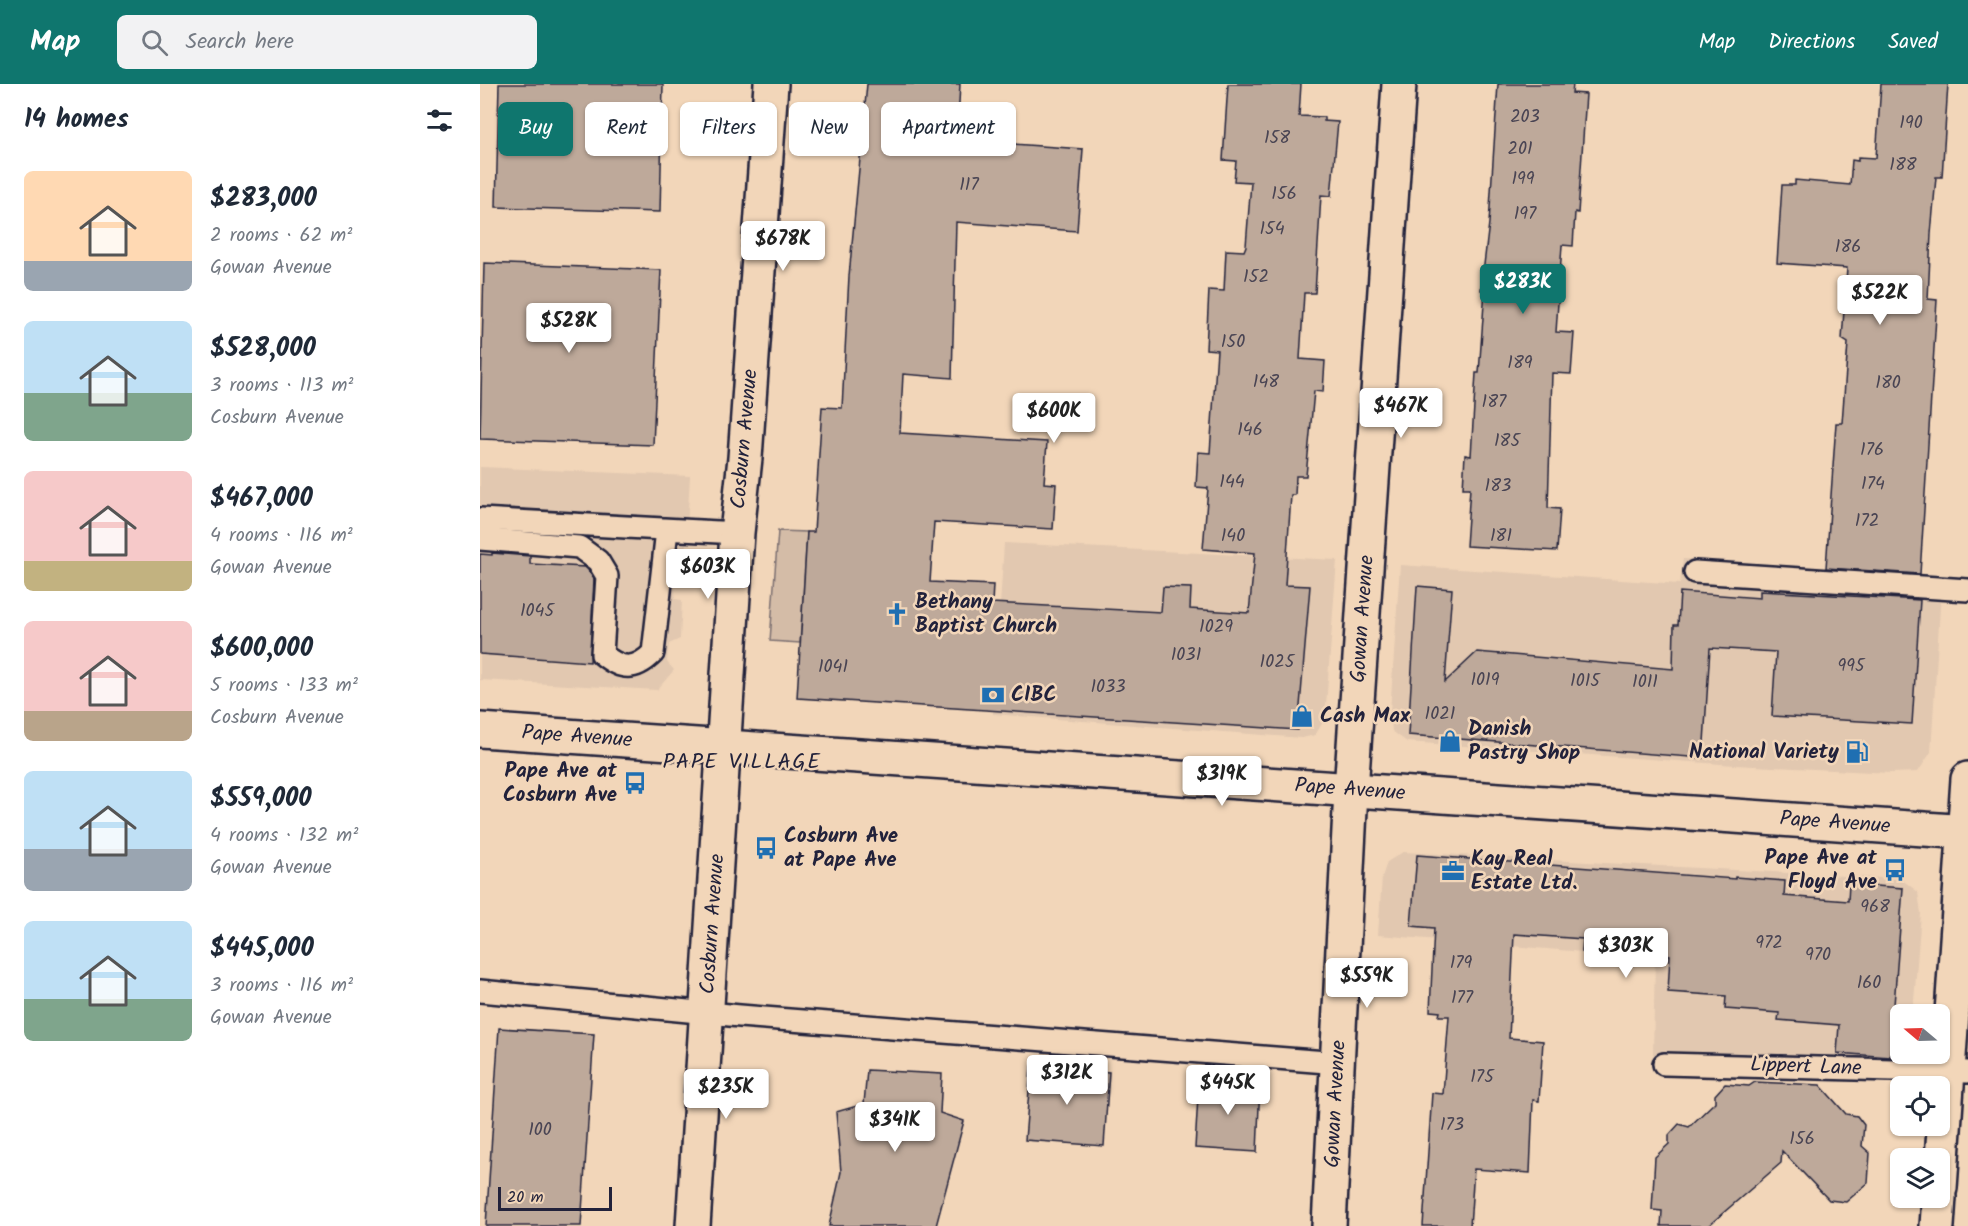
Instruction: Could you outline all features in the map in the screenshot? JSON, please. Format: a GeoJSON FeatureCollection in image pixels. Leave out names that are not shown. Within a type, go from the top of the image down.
{"type":"FeatureCollection","features":[{"type":"Feature","properties":{"kind":"street","name":"Cosburn Avenue"},"geometry":{"type":"LineString","coordinates":[[693,1226],[737,533],[746,458],[771,84]]}},
{"type":"Feature","properties":{"kind":"street","name":"Gowan Avenue"},"geometry":{"type":"LineString","coordinates":[[1329,1226],[1351,790],[1399,84]]}},
{"type":"Feature","properties":{"kind":"street","name":"Pape Avenue"},"geometry":{"type":"LineString","coordinates":[[480,730],[1966,832]]}},
{"type":"Feature","properties":{"kind":"street"},"geometry":{"type":"LineString","coordinates":[[1946,1148],[1958,1072],[1968,779]]}},
{"type":"Feature","properties":{"kind":"street"},"geometry":{"type":"LineString","coordinates":[[1937,1226],[1938,1208]]}},
{"type":"Feature","properties":{"kind":"lane"},"geometry":{"type":"LineString","coordinates":[[480,519],[737,533]]}},
{"type":"Feature","properties":{"kind":"lane"},"geometry":{"type":"LineString","coordinates":[[480,539],[579,547],[598,561],[607,576],[602,654],[614,664],[629,666],[642,663],[653,653],[667,530]]}},
{"type":"Feature","properties":{"kind":"lane"},"geometry":{"type":"LineString","coordinates":[[1695,572],[1968,590]]}},
{"type":"Feature","properties":{"kind":"lane"},"geometry":{"type":"LineString","coordinates":[[480,991],[708,1011],[740,1016],[1339,1063]]}},
{"type":"Feature","properties":{"kind":"lane","name":"Lippert Lane"},"geometry":{"type":"LineString","coordinates":[[1664,1064],[1958,1072]]}},
{"type":"Feature","properties":{"kind":"shaded area"},"geometry":{"type":"Polygon","coordinates":[[[480,467],[690,476],[684,580],[676,580],[675,599],[682,600],[680,639],[669,644],[667,662],[674,670],[657,690],[480,680],[480,467]]]}},
{"type":"Feature","properties":{"kind":"shaded area"},"geometry":{"type":"Polygon","coordinates":[[[778,531],[807,532],[800,643],[770,641],[778,531]]]}},
{"type":"Feature","properties":{"kind":"shaded area"},"geometry":{"type":"Polygon","coordinates":[[[1004,543],[1337,560],[1325,719],[1315,735],[1302,738],[993,714],[1004,543]]]}},
{"type":"Feature","properties":{"kind":"shaded area"},"geometry":{"type":"Polygon","coordinates":[[[1683,559],[1942,575],[1931,752],[1918,772],[1890,773],[1735,765],[1407,742],[1392,731],[1390,712],[1400,565],[1680,584],[1683,559]]]}},
{"type":"Feature","properties":{"kind":"shaded area"},"geometry":{"type":"Polygon","coordinates":[[[1403,852],[1901,879],[1918,892],[1921,913],[1914,1004],[1890,1004],[1890,1059],[1653,1054],[1655,958],[1378,935],[1382,877],[1387,862],[1403,852]]]}},
{"type":"Feature","properties":{"kind":"building"},"geometry":{"type":"Polygon","coordinates":[[[499,84],[663,84],[663,102],[585,102],[585,156],[661,156],[660,212],[496,207],[498,125],[498,156],[573,156],[573,102],[499,102],[499,84]]]}},
{"type":"Feature","properties":{"kind":"building"},"geometry":{"type":"Polygon","coordinates":[[[867,84],[960,84],[959,102],[881,102],[881,156],[1016,156],[1016,144],[1083,149],[1077,231],[956,222],[952,378],[903,374],[900,433],[1047,442],[1044,483],[1056,484],[1053,529],[934,522],[930,582],[993,585],[992,603],[1161,612],[1163,587],[1191,588],[1190,609],[1249,613],[1255,553],[1203,549],[1208,488],[1196,487],[1198,452],[1210,453],[1217,350],[1206,349],[1209,290],[1224,291],[1226,250],[1244,251],[1246,246],[1251,182],[1234,181],[1236,161],[1223,160],[1228,84],[1301,84],[1299,116],[1324,117],[1324,121],[1338,122],[1331,196],[1321,195],[1315,293],[1304,293],[1300,359],[1325,361],[1323,392],[1314,391],[1306,476],[1296,476],[1295,495],[1291,495],[1285,585],[1310,586],[1298,730],[797,698],[807,532],[814,532],[822,407],[842,408],[849,276],[860,156],[869,156],[869,102],[865,102],[867,84]]]}},
{"type":"Feature","properties":{"kind":"building"},"geometry":{"type":"Polygon","coordinates":[[[1498,84],[1573,84],[1572,93],[1586,94],[1578,213],[1575,212],[1573,246],[1562,245],[1556,332],[1574,333],[1571,374],[1552,373],[1548,508],[1560,509],[1557,551],[1466,546],[1470,488],[1463,488],[1465,455],[1471,456],[1476,373],[1479,373],[1485,290],[1481,290],[1489,223],[1498,84]]]}},
{"type":"Feature","properties":{"kind":"building"},"geometry":{"type":"Polygon","coordinates":[[[1881,84],[1948,84],[1942,177],[1936,177],[1931,234],[1928,299],[1937,300],[1920,574],[1826,568],[1836,423],[1842,423],[1848,343],[1842,339],[1847,268],[1777,263],[1782,185],[1795,185],[1795,180],[1850,185],[1852,160],[1858,161],[1858,157],[1876,158],[1881,84]]]}},
{"type":"Feature","properties":{"kind":"building"},"geometry":{"type":"Polygon","coordinates":[[[484,263],[661,270],[653,445],[480,439],[484,263]]]}},
{"type":"Feature","properties":{"kind":"building"},"geometry":{"type":"Polygon","coordinates":[[[492,553],[530,556],[530,564],[585,567],[588,570],[594,579],[590,662],[480,654],[480,554],[492,555],[492,553]]]}},
{"type":"Feature","properties":{"kind":"building"},"geometry":{"type":"Polygon","coordinates":[[[1417,586],[1452,589],[1445,682],[1477,652],[1673,669],[1674,625],[1678,625],[1680,592],[1760,598],[1760,591],[1920,600],[1912,724],[1772,716],[1776,652],[1710,648],[1703,758],[1408,735],[1417,586]]]}},
{"type":"Feature","properties":{"kind":"building"},"geometry":{"type":"Polygon","coordinates":[[[1417,855],[1785,881],[1784,896],[1848,901],[1849,884],[1903,888],[1894,1004],[1890,1004],[1890,1057],[1837,1053],[1839,1025],[1778,1020],[1779,1013],[1725,1009],[1726,996],[1668,992],[1670,955],[1616,951],[1615,954],[1582,952],[1583,939],[1514,934],[1509,1038],[1543,1041],[1539,1101],[1533,1100],[1530,1173],[1474,1169],[1470,1226],[1423,1226],[1432,1093],[1443,1094],[1449,1016],[1439,1016],[1440,1012],[1430,1011],[1434,928],[1411,926],[1417,855]]]}},
{"type":"Feature","properties":{"kind":"building"},"geometry":{"type":"Polygon","coordinates":[[[499,1028],[594,1034],[581,1226],[486,1226],[499,1028]]]}},
{"type":"Feature","properties":{"kind":"building"},"geometry":{"type":"Polygon","coordinates":[[[1031,1066],[1109,1072],[1104,1146],[1025,1140],[1031,1066]]]}},
{"type":"Feature","properties":{"kind":"building"},"geometry":{"type":"Polygon","coordinates":[[[867,1070],[942,1074],[940,1113],[964,1121],[936,1226],[829,1226],[841,1172],[836,1112],[864,1104],[867,1070]]]}},
{"type":"Feature","properties":{"kind":"building"},"geometry":{"type":"Polygon","coordinates":[[[1199,1079],[1260,1083],[1257,1152],[1195,1148],[1199,1079]]]}},
{"type":"Feature","properties":{"kind":"building"},"geometry":{"type":"Polygon","coordinates":[[[1755,1082],[1820,1085],[1846,1114],[1857,1116],[1864,1125],[1862,1146],[1870,1153],[1868,1183],[1846,1202],[1829,1200],[1782,1151],[1781,1163],[1708,1226],[1661,1226],[1662,1211],[1652,1210],[1655,1157],[1669,1144],[1669,1135],[1679,1124],[1689,1127],[1715,1102],[1715,1095],[1725,1084],[1749,1086],[1755,1082]]]}},
{"type":"Feature","properties":{"kind":"place","name":"Bethany Baptist Church"},"geometry":{"type":"Point","coordinates":[897,614]}},
{"type":"Feature","properties":{"kind":"place","name":"CIBC"},"geometry":{"type":"Point","coordinates":[993,695]}},
{"type":"Feature","properties":{"kind":"place","name":"Cash Max"},"geometry":{"type":"Point","coordinates":[1302,716]}},
{"type":"Feature","properties":{"kind":"place","name":"Danish Pastry Shop"},"geometry":{"type":"Point","coordinates":[1450,741]}},
{"type":"Feature","properties":{"kind":"place","name":"National Variety"},"geometry":{"type":"Point","coordinates":[1857,752]}},
{"type":"Feature","properties":{"kind":"place","name":"Pape Ave at Cosburn Ave"},"geometry":{"type":"Point","coordinates":[635,783]}},
{"type":"Feature","properties":{"kind":"place","name":"Cosburn Ave at Pape Ave"},"geometry":{"type":"Point","coordinates":[766,848]}},
{"type":"Feature","properties":{"kind":"place","name":"Pape Ave at Floyd Ave"},"geometry":{"type":"Point","coordinates":[1895,870]}},
{"type":"Feature","properties":{"kind":"place","name":"Kay Real Estate Ltd."},"geometry":{"type":"Point","coordinates":[1453,871]}},
{"type":"Feature","properties":{"kind":"district","name":"PAPE VILLAGE"},"geometry":{"type":"Point","coordinates":[742,762]}}]}
